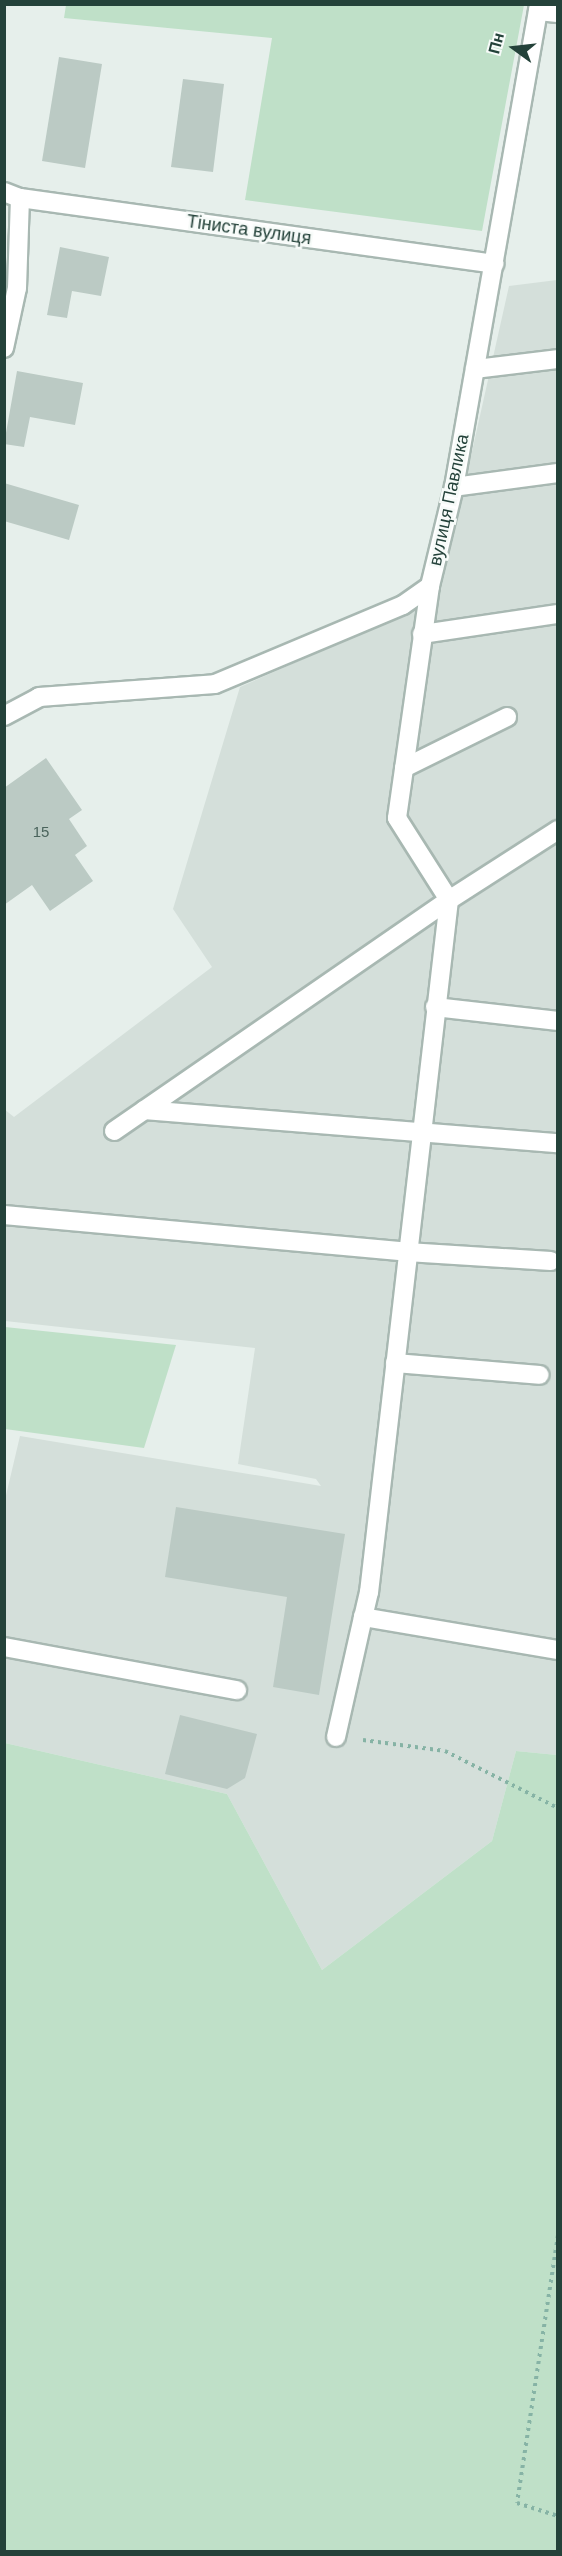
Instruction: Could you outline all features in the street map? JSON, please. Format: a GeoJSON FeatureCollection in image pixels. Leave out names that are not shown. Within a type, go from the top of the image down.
{"type":"FeatureCollection","features":[{"type":"Feature","properties":{"kind":"street"},"geometry":{"type":"LineString","coordinates":[[539,8],[558,14]]}},
{"type":"Feature","properties":{"kind":"street","name":"вулиця Павлика"},"geometry":{"type":"LineString","coordinates":[[4,716],[39,697],[215,684],[403,605],[430,586],[454,487],[539,8]]}},
{"type":"Feature","properties":{"kind":"street"},"geometry":{"type":"LineString","coordinates":[[4,348],[17,288],[12,195]]}},
{"type":"Feature","properties":{"kind":"street","name":"Тіниста вулиця"},"geometry":{"type":"LineString","coordinates":[[12,195],[494,264]]}},
{"type":"Feature","properties":{"kind":"street"},"geometry":{"type":"LineString","coordinates":[[475,369],[558,359]]}},
{"type":"Feature","properties":{"kind":"street"},"geometry":{"type":"LineString","coordinates":[[454,487],[558,473]]}},
{"type":"Feature","properties":{"kind":"street"},"geometry":{"type":"LineString","coordinates":[[336,1737],[369,1592],[449,900],[397,818],[430,586]]}},
{"type":"Feature","properties":{"kind":"street"},"geometry":{"type":"LineString","coordinates":[[422,634],[558,614]]}},
{"type":"Feature","properties":{"kind":"street"},"geometry":{"type":"LineString","coordinates":[[404,768],[507,717]]}},
{"type":"Feature","properties":{"kind":"street"},"geometry":{"type":"LineString","coordinates":[[114,1131],[449,900],[558,830]]}},
{"type":"Feature","properties":{"kind":"street"},"geometry":{"type":"LineString","coordinates":[[435,1007],[558,1021]]}},
{"type":"Feature","properties":{"kind":"street"},"geometry":{"type":"LineString","coordinates":[[144,1110],[421,1135],[558,1143]]}},
{"type":"Feature","properties":{"kind":"street"},"geometry":{"type":"LineString","coordinates":[[4,1215],[407,1252],[551,1261]]}},
{"type":"Feature","properties":{"kind":"street"},"geometry":{"type":"LineString","coordinates":[[395,1362],[540,1375]]}},
{"type":"Feature","properties":{"kind":"street"},"geometry":{"type":"LineString","coordinates":[[363,1617],[558,1650]]}},
{"type":"Feature","properties":{"kind":"street"},"geometry":{"type":"LineString","coordinates":[[4,1647],[237,1690]]}},
{"type":"Feature","properties":{"kind":"path"},"geometry":{"type":"LineString","coordinates":[[336,1737],[445,1751],[558,1808]]}},
{"type":"Feature","properties":{"kind":"path"},"geometry":{"type":"LineString","coordinates":[[558,2235],[517,2503],[558,2516]]}},
{"type":"Feature","properties":{"kind":"shaded area"},"geometry":{"type":"Polygon","coordinates":[[[557,280],[557,1755],[516,1751],[492,1841],[322,1970],[227,1794],[5,1743],[4,1504],[20,1436],[321,1486],[316,1479],[238,1464],[255,1348],[5,1321],[4,1109],[14,1117],[212,967],[173,909],[240,687],[439,599],[509,286],[557,280]]]}},
{"type":"Feature","properties":{"kind":"green space"},"geometry":{"type":"Polygon","coordinates":[[[66,5],[524,5],[482,231],[245,200],[272,38],[64,18],[66,5]]]}},
{"type":"Feature","properties":{"kind":"green space"},"geometry":{"type":"Polygon","coordinates":[[[5,1327],[176,1345],[144,1448],[5,1429],[5,1327]]]}},
{"type":"Feature","properties":{"kind":"green space"},"geometry":{"type":"Polygon","coordinates":[[[5,1743],[227,1794],[322,1970],[492,1841],[516,1751],[557,1755],[557,2551],[5,2551],[5,1743]]]}},
{"type":"Feature","properties":{"kind":"building"},"geometry":{"type":"Polygon","coordinates":[[[59,57],[102,64],[85,168],[42,161],[59,57]]]}},
{"type":"Feature","properties":{"kind":"building"},"geometry":{"type":"Polygon","coordinates":[[[183,79],[224,84],[213,172],[171,167],[183,79]]]}},
{"type":"Feature","properties":{"kind":"building"},"geometry":{"type":"Polygon","coordinates":[[[60,247],[109,257],[101,296],[72,291],[67,318],[47,315],[60,247]]]}},
{"type":"Feature","properties":{"kind":"building"},"geometry":{"type":"Polygon","coordinates":[[[17,371],[83,383],[75,425],[30,417],[24,447],[4,444],[17,371]]]}},
{"type":"Feature","properties":{"kind":"building"},"geometry":{"type":"Polygon","coordinates":[[[4,483],[79,505],[69,540],[4,521],[4,483]]]}},
{"type":"Feature","properties":{"kind":"building"},"geometry":{"type":"Polygon","coordinates":[[[46,758],[82,810],[69,819],[87,846],[75,855],[93,881],[50,911],[32,885],[4,905],[4,788],[46,758]]]}},
{"type":"Feature","properties":{"kind":"building"},"geometry":{"type":"Polygon","coordinates":[[[176,1507],[345,1534],[319,1695],[273,1687],[287,1597],[165,1577],[176,1507]]]}},
{"type":"Feature","properties":{"kind":"building"},"geometry":{"type":"Polygon","coordinates":[[[180,1715],[257,1734],[245,1778],[227,1789],[165,1774],[180,1715]]]}}]}
